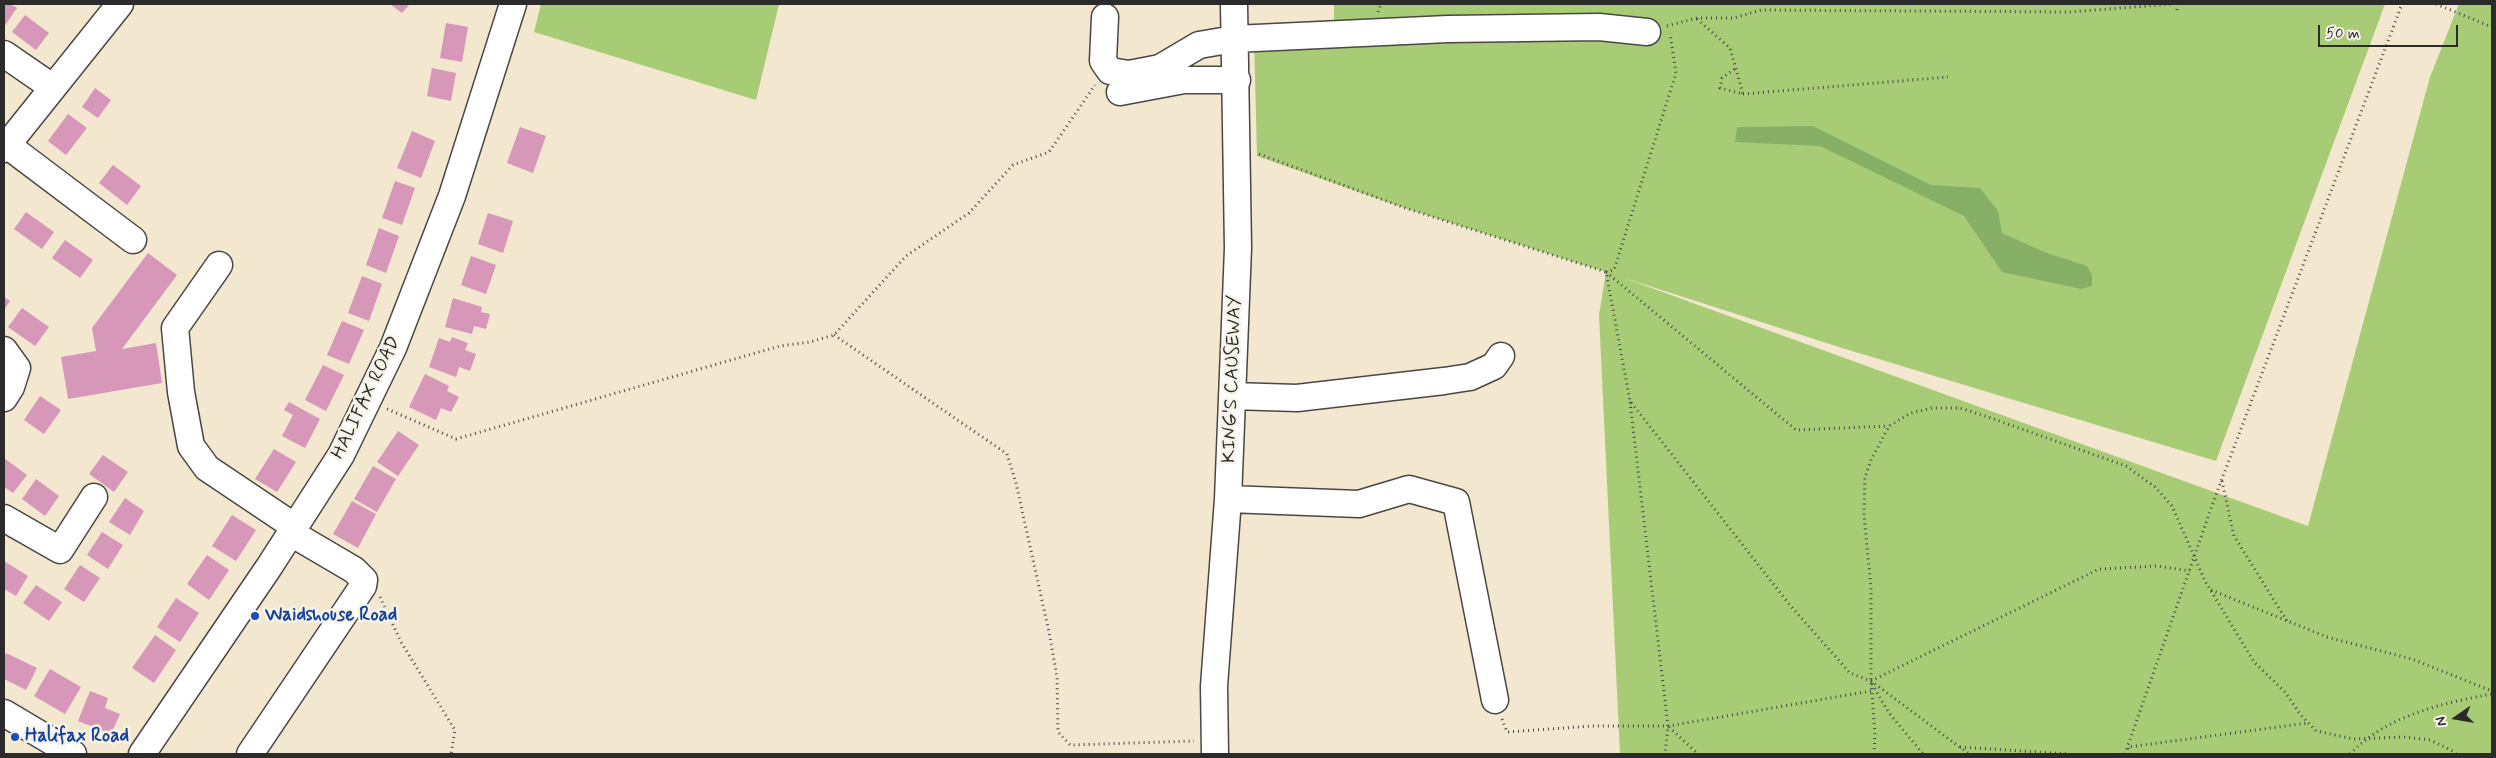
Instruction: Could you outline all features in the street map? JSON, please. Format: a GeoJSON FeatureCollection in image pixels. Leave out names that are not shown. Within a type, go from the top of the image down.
{"type":"FeatureCollection","features":[{"type":"Feature","properties":{"kind":"street"},"geometry":{"type":"LineString","coordinates":[[120,4],[5,147],[134,240]]}},
{"type":"Feature","properties":{"kind":"street","name":"KING'S CAUSEWAY"},"geometry":{"type":"LineString","coordinates":[[1215,747],[1214,686],[1228,499],[1238,248],[1234,4]]}},
{"type":"Feature","properties":{"kind":"street","name":"HALIFAX ROAD"},"geometry":{"type":"LineString","coordinates":[[142,754],[293,530],[341,455],[368,400],[393,348],[452,196],[505,7]]}},
{"type":"Feature","properties":{"kind":"street"},"geometry":{"type":"LineString","coordinates":[[1105,17],[1103,61],[1110,70],[1129,74],[1160,68],[1199,45],[1234,39],[1448,29],[1590,27],[1658,29]]}},
{"type":"Feature","properties":{"kind":"street"},"geometry":{"type":"LineString","coordinates":[[4,54],[52,87]]}},
{"type":"Feature","properties":{"kind":"street"},"geometry":{"type":"LineString","coordinates":[[1120,92],[1184,80],[1236,80]]}},
{"type":"Feature","properties":{"kind":"street"},"geometry":{"type":"LineString","coordinates":[[218,265],[175,328],[181,392],[191,446],[207,468],[293,530],[354,570],[364,580],[363,586],[250,754]]}},
{"type":"Feature","properties":{"kind":"street"},"geometry":{"type":"LineString","coordinates":[[1232,396],[1297,398],[1470,377],[1494,366],[1501,356]]}},
{"type":"Feature","properties":{"kind":"street"},"geometry":{"type":"LineString","coordinates":[[4,398],[11,387],[10,359]]}},
{"type":"Feature","properties":{"kind":"street"},"geometry":{"type":"LineString","coordinates":[[1228,499],[1359,504],[1409,489],[1456,502],[1495,700]]}},
{"type":"Feature","properties":{"kind":"street"},"geometry":{"type":"LineString","coordinates":[[4,518],[60,550],[94,497]]}},
{"type":"Feature","properties":{"kind":"street"},"geometry":{"type":"LineString","coordinates":[[4,712],[73,754]]}},
{"type":"Feature","properties":{"kind":"path"},"geometry":{"type":"LineString","coordinates":[[1606,272],[1614,270],[1676,73],[1658,29],[1696,18],[1734,18],[1761,10],[2070,12],[2172,4]]}},
{"type":"Feature","properties":{"kind":"path"},"geometry":{"type":"LineString","coordinates":[[2177,10],[2178,4]]}},
{"type":"Feature","properties":{"kind":"path"},"geometry":{"type":"LineString","coordinates":[[2125,754],[2222,480],[2402,4]]}},
{"type":"Feature","properties":{"kind":"path"},"geometry":{"type":"LineString","coordinates":[[2436,4],[2492,27]]}},
{"type":"Feature","properties":{"kind":"path"},"geometry":{"type":"LineString","coordinates":[[1696,18],[1730,48],[1743,94]]}},
{"type":"Feature","properties":{"kind":"path"},"geometry":{"type":"LineString","coordinates":[[368,400],[456,439],[780,346],[810,342],[834,335],[906,256],[969,213],[1013,165],[1049,152],[1108,67]]}},
{"type":"Feature","properties":{"kind":"path"},"geometry":{"type":"LineString","coordinates":[[1736,68],[1722,78],[1720,88],[1743,94],[1948,77]]}},
{"type":"Feature","properties":{"kind":"path"},"geometry":{"type":"LineString","coordinates":[[1237,146],[1405,208],[1606,272],[1796,430],[1889,426],[1911,413],[1932,408],[1960,408],[2126,466],[2155,488],[2172,506],[2210,590],[2254,662],[2285,692],[2316,731],[2338,736],[2365,738],[2404,737],[2430,740],[2456,754]]}},
{"type":"Feature","properties":{"kind":"path"},"geometry":{"type":"LineString","coordinates":[[1606,272],[1630,401],[1668,726],[1665,754]]}},
{"type":"Feature","properties":{"kind":"path"},"geometry":{"type":"LineString","coordinates":[[834,335],[1007,454],[1016,483],[1049,632],[1057,678],[1058,732],[1070,746],[1215,747]]}},
{"type":"Feature","properties":{"kind":"path"},"geometry":{"type":"LineString","coordinates":[[1630,401],[1789,604],[1850,673],[1871,681],[1969,754]]}},
{"type":"Feature","properties":{"kind":"path"},"geometry":{"type":"LineString","coordinates":[[1874,754],[1875,735],[1871,681],[1871,588],[1864,515],[1865,477],[1871,460],[1889,426]]}},
{"type":"Feature","properties":{"kind":"path"},"geometry":{"type":"LineString","coordinates":[[2222,480],[2234,536],[2288,621]]}},
{"type":"Feature","properties":{"kind":"path"},"geometry":{"type":"LineString","coordinates":[[1871,681],[2099,569],[2157,566],[2190,571]]}},
{"type":"Feature","properties":{"kind":"path"},"geometry":{"type":"LineString","coordinates":[[364,580],[377,590],[401,642],[455,730],[451,754]]}},
{"type":"Feature","properties":{"kind":"path"},"geometry":{"type":"LineString","coordinates":[[2210,590],[2327,637],[2412,659],[2492,693]]}},
{"type":"Feature","properties":{"kind":"path"},"geometry":{"type":"LineString","coordinates":[[1871,681],[1889,713],[1923,754]]}},
{"type":"Feature","properties":{"kind":"path"},"geometry":{"type":"LineString","coordinates":[[1495,700],[1507,732],[1583,726],[1668,726],[1872,691]]}},
{"type":"Feature","properties":{"kind":"path"},"geometry":{"type":"LineString","coordinates":[[2350,754],[2365,738],[2423,709],[2492,693]]}},
{"type":"Feature","properties":{"kind":"path"},"geometry":{"type":"LineString","coordinates":[[2128,748],[2308,723]]}},
{"type":"Feature","properties":{"kind":"path"},"geometry":{"type":"LineString","coordinates":[[1668,726],[1698,754]]}},
{"type":"Feature","properties":{"kind":"path"},"geometry":{"type":"LineString","coordinates":[[1960,747],[2069,754]]}},
{"type":"Feature","properties":{"kind":"path"},"geometry":{"type":"LineString","coordinates":[[2128,748],[2129,754]]}},
{"type":"Feature","properties":{"kind":"green space"},"geometry":{"type":"Polygon","coordinates":[[[541,4],[779,4],[756,100],[534,32],[541,4]]]}},
{"type":"Feature","properties":{"kind":"green space"},"geometry":{"type":"Polygon","coordinates":[[[1334,4],[2385,4],[2216,461],[1842,348],[1624,278],[2308,526],[2430,77],[2459,4],[2492,4],[2492,754],[1620,754],[1599,315],[1606,272],[1398,206],[1257,156],[1254,38],[1334,37],[1334,4]]]}},
{"type":"Feature","properties":{"kind":"green space"},"geometry":{"type":"Polygon","coordinates":[[[1813,126],[1931,185],[1980,188],[1998,211],[2002,233],[2044,252],[2087,266],[2092,275],[2092,286],[2081,289],[2002,272],[1964,216],[1820,146],[1735,142],[1737,127],[1813,126]]]}},
{"type":"Feature","properties":{"kind":"building"},"geometry":{"type":"Polygon","coordinates":[[[4,4],[10,4],[17,8],[4,27],[4,4]]]}},
{"type":"Feature","properties":{"kind":"building"},"geometry":{"type":"Polygon","coordinates":[[[390,4],[410,4],[402,13],[390,4]]]}},
{"type":"Feature","properties":{"kind":"building"},"geometry":{"type":"Polygon","coordinates":[[[25,15],[49,33],[36,50],[12,32],[25,15]]]}},
{"type":"Feature","properties":{"kind":"building"},"geometry":{"type":"Polygon","coordinates":[[[446,23],[468,27],[462,62],[440,58],[446,23]]]}},
{"type":"Feature","properties":{"kind":"building"},"geometry":{"type":"Polygon","coordinates":[[[432,68],[456,73],[451,101],[427,96],[432,68]]]}},
{"type":"Feature","properties":{"kind":"building"},"geometry":{"type":"Polygon","coordinates":[[[95,88],[111,100],[98,118],[82,107],[95,88]]]}},
{"type":"Feature","properties":{"kind":"building"},"geometry":{"type":"Polygon","coordinates":[[[68,114],[87,128],[66,155],[48,141],[68,114]]]}},
{"type":"Feature","properties":{"kind":"building"},"geometry":{"type":"Polygon","coordinates":[[[520,127],[546,136],[533,173],[507,163],[520,127]]]}},
{"type":"Feature","properties":{"kind":"building"},"geometry":{"type":"Polygon","coordinates":[[[412,131],[435,141],[421,178],[397,168],[412,131]]]}},
{"type":"Feature","properties":{"kind":"building"},"geometry":{"type":"Polygon","coordinates":[[[113,165],[141,186],[127,205],[99,183],[113,165]]]}},
{"type":"Feature","properties":{"kind":"building"},"geometry":{"type":"Polygon","coordinates":[[[395,181],[415,188],[402,225],[382,218],[395,181]]]}},
{"type":"Feature","properties":{"kind":"building"},"geometry":{"type":"Polygon","coordinates":[[[26,212],[54,232],[42,249],[14,229],[26,212]]]}},
{"type":"Feature","properties":{"kind":"building"},"geometry":{"type":"Polygon","coordinates":[[[488,213],[513,221],[503,253],[478,244],[488,213]]]}},
{"type":"Feature","properties":{"kind":"building"},"geometry":{"type":"Polygon","coordinates":[[[379,228],[399,236],[386,273],[366,265],[379,228]]]}},
{"type":"Feature","properties":{"kind":"building"},"geometry":{"type":"Polygon","coordinates":[[[65,240],[93,260],[80,278],[52,258],[65,240]]]}},
{"type":"Feature","properties":{"kind":"building"},"geometry":{"type":"Polygon","coordinates":[[[148,253],[177,275],[122,349],[156,343],[162,383],[68,399],[61,357],[96,351],[92,328],[148,253]]]}},
{"type":"Feature","properties":{"kind":"building"},"geometry":{"type":"Polygon","coordinates":[[[471,256],[496,265],[486,294],[461,285],[471,256]]]}},
{"type":"Feature","properties":{"kind":"building"},"geometry":{"type":"Polygon","coordinates":[[[362,276],[382,284],[369,321],[348,313],[362,276]]]}},
{"type":"Feature","properties":{"kind":"building"},"geometry":{"type":"Polygon","coordinates":[[[4,297],[10,301],[4,310],[4,297]]]}},
{"type":"Feature","properties":{"kind":"building"},"geometry":{"type":"Polygon","coordinates":[[[453,298],[482,307],[481,312],[490,314],[486,329],[474,326],[472,334],[445,327],[453,298]]]}},
{"type":"Feature","properties":{"kind":"building"},"geometry":{"type":"Polygon","coordinates":[[[22,308],[49,327],[35,346],[8,327],[22,308]]]}},
{"type":"Feature","properties":{"kind":"building"},"geometry":{"type":"Polygon","coordinates":[[[342,321],[364,330],[349,364],[327,355],[342,321]]]}},
{"type":"Feature","properties":{"kind":"building"},"geometry":{"type":"Polygon","coordinates":[[[452,337],[468,343],[465,350],[476,354],[470,371],[459,367],[456,377],[429,367],[439,338],[450,342],[452,337]]]}},
{"type":"Feature","properties":{"kind":"building"},"geometry":{"type":"Polygon","coordinates":[[[323,365],[344,375],[326,411],[305,400],[323,365]]]}},
{"type":"Feature","properties":{"kind":"building"},"geometry":{"type":"Polygon","coordinates":[[[425,374],[449,386],[447,391],[459,397],[451,412],[441,408],[436,420],[409,407],[425,374]]]}},
{"type":"Feature","properties":{"kind":"building"},"geometry":{"type":"Polygon","coordinates":[[[40,396],[61,410],[44,434],[24,420],[40,396]]]}},
{"type":"Feature","properties":{"kind":"building"},"geometry":{"type":"Polygon","coordinates":[[[289,402],[320,419],[305,448],[282,436],[293,415],[284,410],[289,402]]]}},
{"type":"Feature","properties":{"kind":"building"},"geometry":{"type":"Polygon","coordinates":[[[398,431],[419,445],[398,476],[377,462],[398,431]]]}},
{"type":"Feature","properties":{"kind":"building"},"geometry":{"type":"Polygon","coordinates":[[[274,449],[296,462],[277,492],[255,479],[274,449]]]}},
{"type":"Feature","properties":{"kind":"building"},"geometry":{"type":"Polygon","coordinates":[[[103,455],[128,472],[114,492],[89,474],[103,455]]]}},
{"type":"Feature","properties":{"kind":"building"},"geometry":{"type":"Polygon","coordinates":[[[4,458],[27,475],[13,493],[4,487],[4,458]]]}},
{"type":"Feature","properties":{"kind":"building"},"geometry":{"type":"Polygon","coordinates":[[[373,466],[396,479],[377,512],[354,499],[373,466]]]}},
{"type":"Feature","properties":{"kind":"building"},"geometry":{"type":"Polygon","coordinates":[[[36,479],[59,496],[45,516],[22,499],[36,479]]]}},
{"type":"Feature","properties":{"kind":"building"},"geometry":{"type":"Polygon","coordinates":[[[125,498],[144,511],[130,535],[109,522],[125,498]]]}},
{"type":"Feature","properties":{"kind":"building"},"geometry":{"type":"Polygon","coordinates":[[[352,501],[376,514],[358,548],[333,534],[352,501]]]}},
{"type":"Feature","properties":{"kind":"building"},"geometry":{"type":"Polygon","coordinates":[[[232,515],[256,530],[236,561],[212,546],[232,515]]]}},
{"type":"Feature","properties":{"kind":"building"},"geometry":{"type":"Polygon","coordinates":[[[102,532],[123,545],[108,569],[87,555],[102,532]]]}},
{"type":"Feature","properties":{"kind":"building"},"geometry":{"type":"Polygon","coordinates":[[[207,555],[229,570],[209,600],[187,584],[207,555]]]}},
{"type":"Feature","properties":{"kind":"building"},"geometry":{"type":"Polygon","coordinates":[[[4,561],[28,576],[16,596],[4,589],[4,561]]]}},
{"type":"Feature","properties":{"kind":"building"},"geometry":{"type":"Polygon","coordinates":[[[80,565],[100,578],[84,602],[64,589],[80,565]]]}},
{"type":"Feature","properties":{"kind":"building"},"geometry":{"type":"Polygon","coordinates":[[[36,585],[62,602],[49,621],[23,603],[36,585]]]}},
{"type":"Feature","properties":{"kind":"building"},"geometry":{"type":"Polygon","coordinates":[[[176,598],[199,613],[180,642],[157,627],[176,598]]]}},
{"type":"Feature","properties":{"kind":"building"},"geometry":{"type":"Polygon","coordinates":[[[155,635],[176,650],[154,683],[132,668],[155,635]]]}},
{"type":"Feature","properties":{"kind":"building"},"geometry":{"type":"Polygon","coordinates":[[[6,653],[37,668],[26,690],[4,679],[4,658],[6,653]]]}},
{"type":"Feature","properties":{"kind":"building"},"geometry":{"type":"Polygon","coordinates":[[[50,669],[81,687],[65,714],[34,696],[50,669]]]}},
{"type":"Feature","properties":{"kind":"building"},"geometry":{"type":"Polygon","coordinates":[[[90,691],[108,698],[105,708],[120,714],[111,734],[78,721],[90,691]]]}},
{"type":"Feature","properties":{"kind":"place","name":"Waidshouse Road"},"geometry":{"type":"Point","coordinates":[255,616]}},
{"type":"Feature","properties":{"kind":"place","name":"Halifax Road"},"geometry":{"type":"Point","coordinates":[15,737]}}]}
